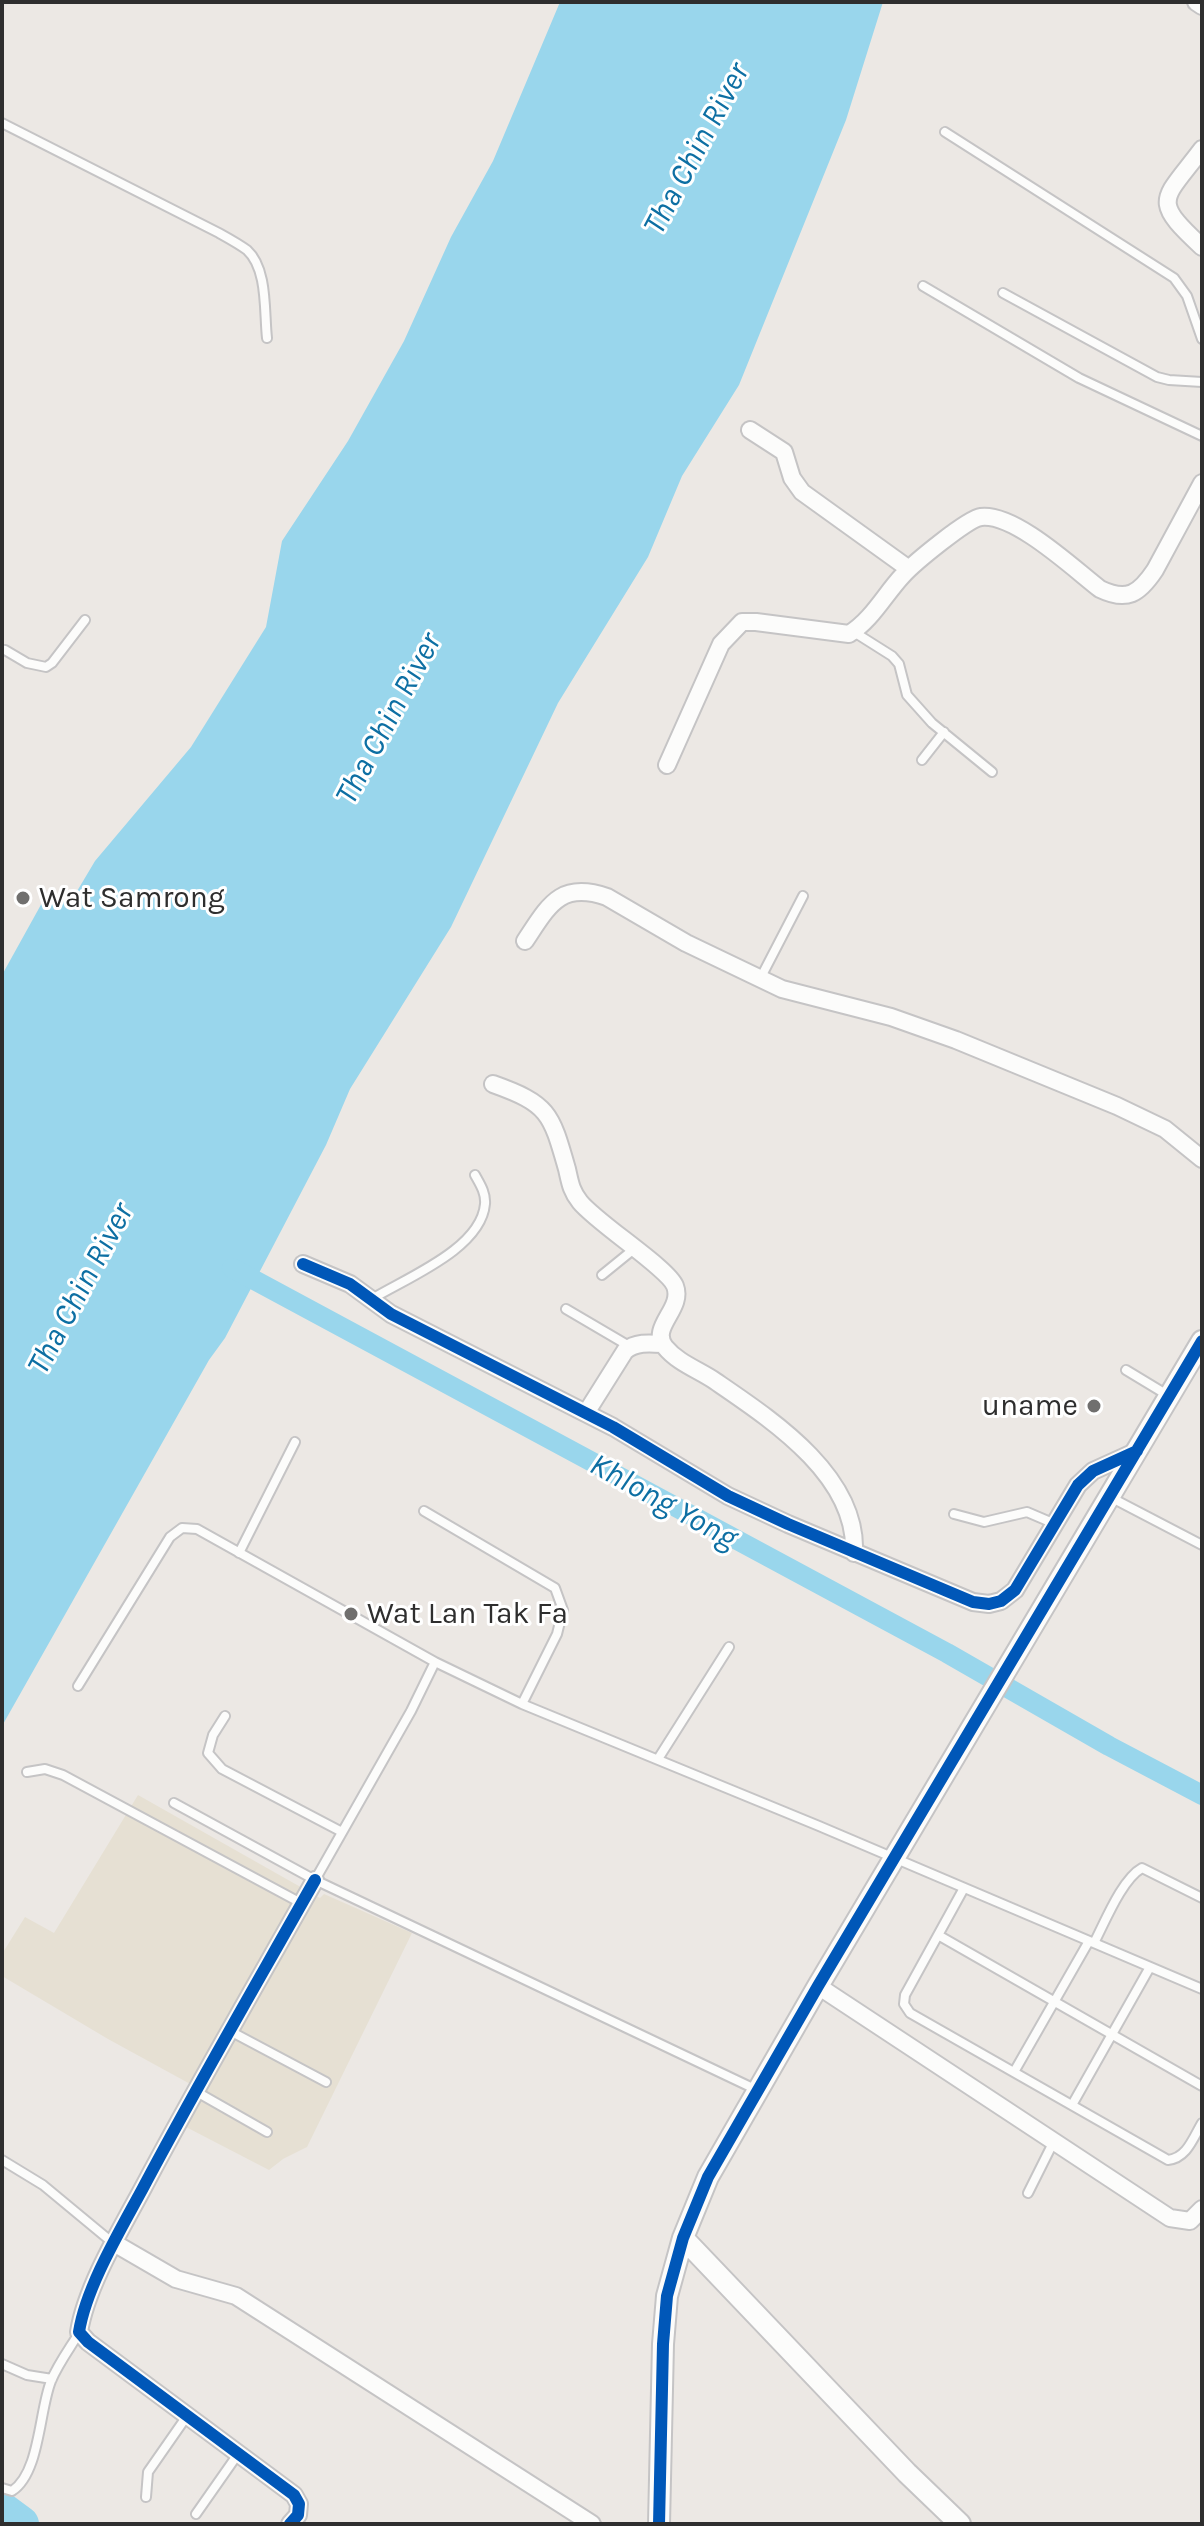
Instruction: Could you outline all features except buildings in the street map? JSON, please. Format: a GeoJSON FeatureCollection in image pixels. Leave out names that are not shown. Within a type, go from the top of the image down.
{"type":"FeatureCollection","features":[{"type":"Feature","properties":{"kind":"street"},"geometry":{"type":"LineString","coordinates":[[1196,2],[1202,6]]}},
{"type":"Feature","properties":{"kind":"street"},"geometry":{"type":"LineString","coordinates":[[1202,149],[1169,193],[1166,203],[1171,217],[1202,247]]}},
{"type":"Feature","properties":{"kind":"street"},"geometry":{"type":"LineString","coordinates":[[750,430],[784,452],[792,478],[802,492],[909,569]]}},
{"type":"Feature","properties":{"kind":"street"},"geometry":{"type":"LineString","coordinates":[[667,765],[721,644],[742,622],[844,636],[854,632],[909,569],[973,520],[984,517],[1021,530],[1100,589],[1117,597],[1130,595],[1149,580],[1202,483]]}},
{"type":"Feature","properties":{"kind":"street"},"geometry":{"type":"LineString","coordinates":[[525,941],[561,895],[583,890],[607,897],[686,943],[782,989],[891,1017],[1117,1106],[1165,1129],[1202,1159]]}},
{"type":"Feature","properties":{"kind":"street"},"geometry":{"type":"LineString","coordinates":[[493,1084],[527,1096],[540,1105],[553,1123],[572,1191],[582,1204],[664,1272],[675,1286],[677,1301],[660,1333],[662,1344],[674,1357],[754,1408],[827,1474],[841,1494],[849,1514],[855,1534],[854,1553]]}},
{"type":"Feature","properties":{"kind":"street"},"geometry":{"type":"LineString","coordinates":[[303,1264],[350,1284],[409,1324],[586,1413],[728,1496],[973,1602],[989,1604],[1001,1601],[1015,1590],[1078,1485],[1093,1471],[1137,1451]]}},
{"type":"Feature","properties":{"kind":"street"},"geometry":{"type":"LineString","coordinates":[[659,2524],[667,2296],[683,2238],[708,2177],[943,1774],[1202,1342]]}},
{"type":"Feature","properties":{"kind":"street"},"geometry":{"type":"LineString","coordinates":[[586,1413],[630,1346],[662,1344]]}},
{"type":"Feature","properties":{"kind":"street"},"geometry":{"type":"LineString","coordinates":[[290,2524],[298,2515],[299,2504],[294,2495],[88,2342],[79,2332],[81,2318],[114,2243],[194,2090],[315,1880]]}},
{"type":"Feature","properties":{"kind":"street"},"geometry":{"type":"LineString","coordinates":[[818,1986],[1170,2218],[1190,2221],[1202,2209]]}},
{"type":"Feature","properties":{"kind":"street"},"geometry":{"type":"LineString","coordinates":[[683,2238],[907,2473],[960,2524]]}},
{"type":"Feature","properties":{"kind":"street"},"geometry":{"type":"LineString","coordinates":[[114,2243],[176,2279],[236,2296],[268,2314],[592,2524]]}},
{"type":"Feature","properties":{"kind":"lane"},"geometry":{"type":"LineString","coordinates":[[2,123],[193,219],[248,251],[261,280],[267,338]]}},
{"type":"Feature","properties":{"kind":"lane"},"geometry":{"type":"LineString","coordinates":[[945,132],[1174,278],[1187,296],[1202,339]]}},
{"type":"Feature","properties":{"kind":"lane"},"geometry":{"type":"LineString","coordinates":[[923,286],[1079,378],[1202,436]]}},
{"type":"Feature","properties":{"kind":"lane"},"geometry":{"type":"LineString","coordinates":[[1003,293],[1157,377],[1202,382]]}},
{"type":"Feature","properties":{"kind":"lane"},"geometry":{"type":"LineString","coordinates":[[5,650],[27,663],[46,667],[85,620]]}},
{"type":"Feature","properties":{"kind":"lane"},"geometry":{"type":"LineString","coordinates":[[854,632],[892,656],[899,664],[907,695],[944,732],[992,772]]}},
{"type":"Feature","properties":{"kind":"lane"},"geometry":{"type":"LineString","coordinates":[[922,760],[944,732]]}},
{"type":"Feature","properties":{"kind":"lane"},"geometry":{"type":"LineString","coordinates":[[760,979],[803,896]]}},
{"type":"Feature","properties":{"kind":"lane"},"geometry":{"type":"LineString","coordinates":[[372,1299],[456,1250],[477,1226],[486,1206],[484,1192],[475,1175]]}},
{"type":"Feature","properties":{"kind":"lane"},"geometry":{"type":"LineString","coordinates":[[602,1275],[634,1249]]}},
{"type":"Feature","properties":{"kind":"lane"},"geometry":{"type":"LineString","coordinates":[[566,1309],[630,1346]]}},
{"type":"Feature","properties":{"kind":"lane"},"geometry":{"type":"LineString","coordinates":[[1126,1370],[1169,1396]]}},
{"type":"Feature","properties":{"kind":"lane"},"geometry":{"type":"LineString","coordinates":[[239,1553],[295,1442]]}},
{"type":"Feature","properties":{"kind":"lane"},"geometry":{"type":"LineString","coordinates":[[1110,1497],[1202,1545]]}},
{"type":"Feature","properties":{"kind":"lane"},"geometry":{"type":"LineString","coordinates":[[424,1511],[555,1588],[563,1610],[557,1634],[522,1704]]}},
{"type":"Feature","properties":{"kind":"lane"},"geometry":{"type":"LineString","coordinates":[[954,1514],[984,1522],[1027,1512],[1055,1524]]}},
{"type":"Feature","properties":{"kind":"lane"},"geometry":{"type":"LineString","coordinates":[[78,1686],[170,1537],[182,1528],[197,1529],[435,1662],[522,1704],[1202,1989]]}},
{"type":"Feature","properties":{"kind":"lane"},"geometry":{"type":"LineString","coordinates":[[658,1759],[729,1647]]}},
{"type":"Feature","properties":{"kind":"lane"},"geometry":{"type":"LineString","coordinates":[[315,1880],[411,1711],[435,1662]]}},
{"type":"Feature","properties":{"kind":"lane"},"geometry":{"type":"LineString","coordinates":[[225,1716],[213,1735],[208,1753],[222,1769],[342,1832]]}},
{"type":"Feature","properties":{"kind":"lane"},"geometry":{"type":"LineString","coordinates":[[27,1772],[45,1769],[63,1775],[302,1903]]}},
{"type":"Feature","properties":{"kind":"lane"},"geometry":{"type":"LineString","coordinates":[[174,1803],[315,1880],[758,2091]]}},
{"type":"Feature","properties":{"kind":"lane"},"geometry":{"type":"LineString","coordinates":[[1014,2072],[1134,1873],[1142,1868],[1202,1898]]}},
{"type":"Feature","properties":{"kind":"lane"},"geometry":{"type":"LineString","coordinates":[[964,1888],[905,1995],[904,2004],[910,2013],[1168,2160],[1177,2159],[1185,2152],[1202,2123]]}},
{"type":"Feature","properties":{"kind":"lane"},"geometry":{"type":"LineString","coordinates":[[938,1935],[1202,2086]]}},
{"type":"Feature","properties":{"kind":"lane"},"geometry":{"type":"LineString","coordinates":[[1072,2105],[1150,1967]]}},
{"type":"Feature","properties":{"kind":"lane"},"geometry":{"type":"LineString","coordinates":[[229,2031],[326,2082]]}},
{"type":"Feature","properties":{"kind":"lane"},"geometry":{"type":"LineString","coordinates":[[194,2090],[267,2132]]}},
{"type":"Feature","properties":{"kind":"lane"},"geometry":{"type":"LineString","coordinates":[[1028,2193],[1054,2141]]}},
{"type":"Feature","properties":{"kind":"lane"},"geometry":{"type":"LineString","coordinates":[[2,2160],[43,2185],[114,2243]]}},
{"type":"Feature","properties":{"kind":"lane"},"geometry":{"type":"LineString","coordinates":[[2,2488],[12,2491],[18,2487],[31,2462],[52,2379],[79,2332]]}},
{"type":"Feature","properties":{"kind":"lane"},"geometry":{"type":"LineString","coordinates":[[2,2364],[27,2375],[52,2379]]}},
{"type":"Feature","properties":{"kind":"lane"},"geometry":{"type":"LineString","coordinates":[[146,2497],[148,2472],[187,2416]]}},
{"type":"Feature","properties":{"kind":"lane"},"geometry":{"type":"LineString","coordinates":[[196,2514],[238,2453]]}},
{"type":"Feature","properties":{"kind":"shaded area"},"geometry":{"type":"Polygon","coordinates":[[[138,1795],[320,1898],[324,1894],[412,1933],[307,2147],[269,2170],[186,2127],[203,2091],[2,1976],[2,1954],[25,1917],[54,1933],[138,1795]]]}},
{"type":"Feature","properties":{"kind":"water","name":"Tha Chin River"},"geometry":{"type":"Polygon","coordinates":[[[560,2],[883,2],[846,120],[739,385],[682,476],[648,557],[558,703],[451,927],[350,1089],[326,1145],[225,1338],[209,1360],[2,1726],[2,975],[48,892],[70,903],[95,861],[191,747],[266,627],[282,541],[348,441],[404,341],[451,237],[493,161],[560,2]]]}},
{"type":"Feature","properties":{"kind":"waterway","name":"Khlong Yong"},"geometry":{"type":"LineString","coordinates":[[232,1268],[947,1653],[1109,1746],[1202,1795]]}},
{"type":"Feature","properties":{"kind":"waterway"},"geometry":{"type":"LineString","coordinates":[[2,2510],[21,2524]]}},
{"type":"Feature","properties":{"kind":"cycle path"},"geometry":{"type":"LineString","coordinates":[[303,1264],[350,1284],[391,1314],[613,1427],[728,1496],[973,1602],[989,1604],[1001,1601],[1015,1590],[1078,1485],[1093,1471],[1137,1451]]}},
{"type":"Feature","properties":{"kind":"cycle path"},"geometry":{"type":"LineString","coordinates":[[659,2524],[667,2296],[683,2238],[708,2177],[818,1986],[1202,1341]]}},
{"type":"Feature","properties":{"kind":"cycle path"},"geometry":{"type":"LineString","coordinates":[[290,2524],[298,2515],[299,2504],[294,2495],[88,2342],[79,2332],[89,2296],[115,2240],[315,1880]]}},
{"type":"Feature","properties":{"kind":"place","name":"Wat Samrong"},"geometry":{"type":"Point","coordinates":[23,898]}},
{"type":"Feature","properties":{"kind":"place","name":"uname"},"geometry":{"type":"Point","coordinates":[1094,1406]}},
{"type":"Feature","properties":{"kind":"place","name":"Wat Lan Tak Fa"},"geometry":{"type":"Point","coordinates":[351,1614]}}]}
